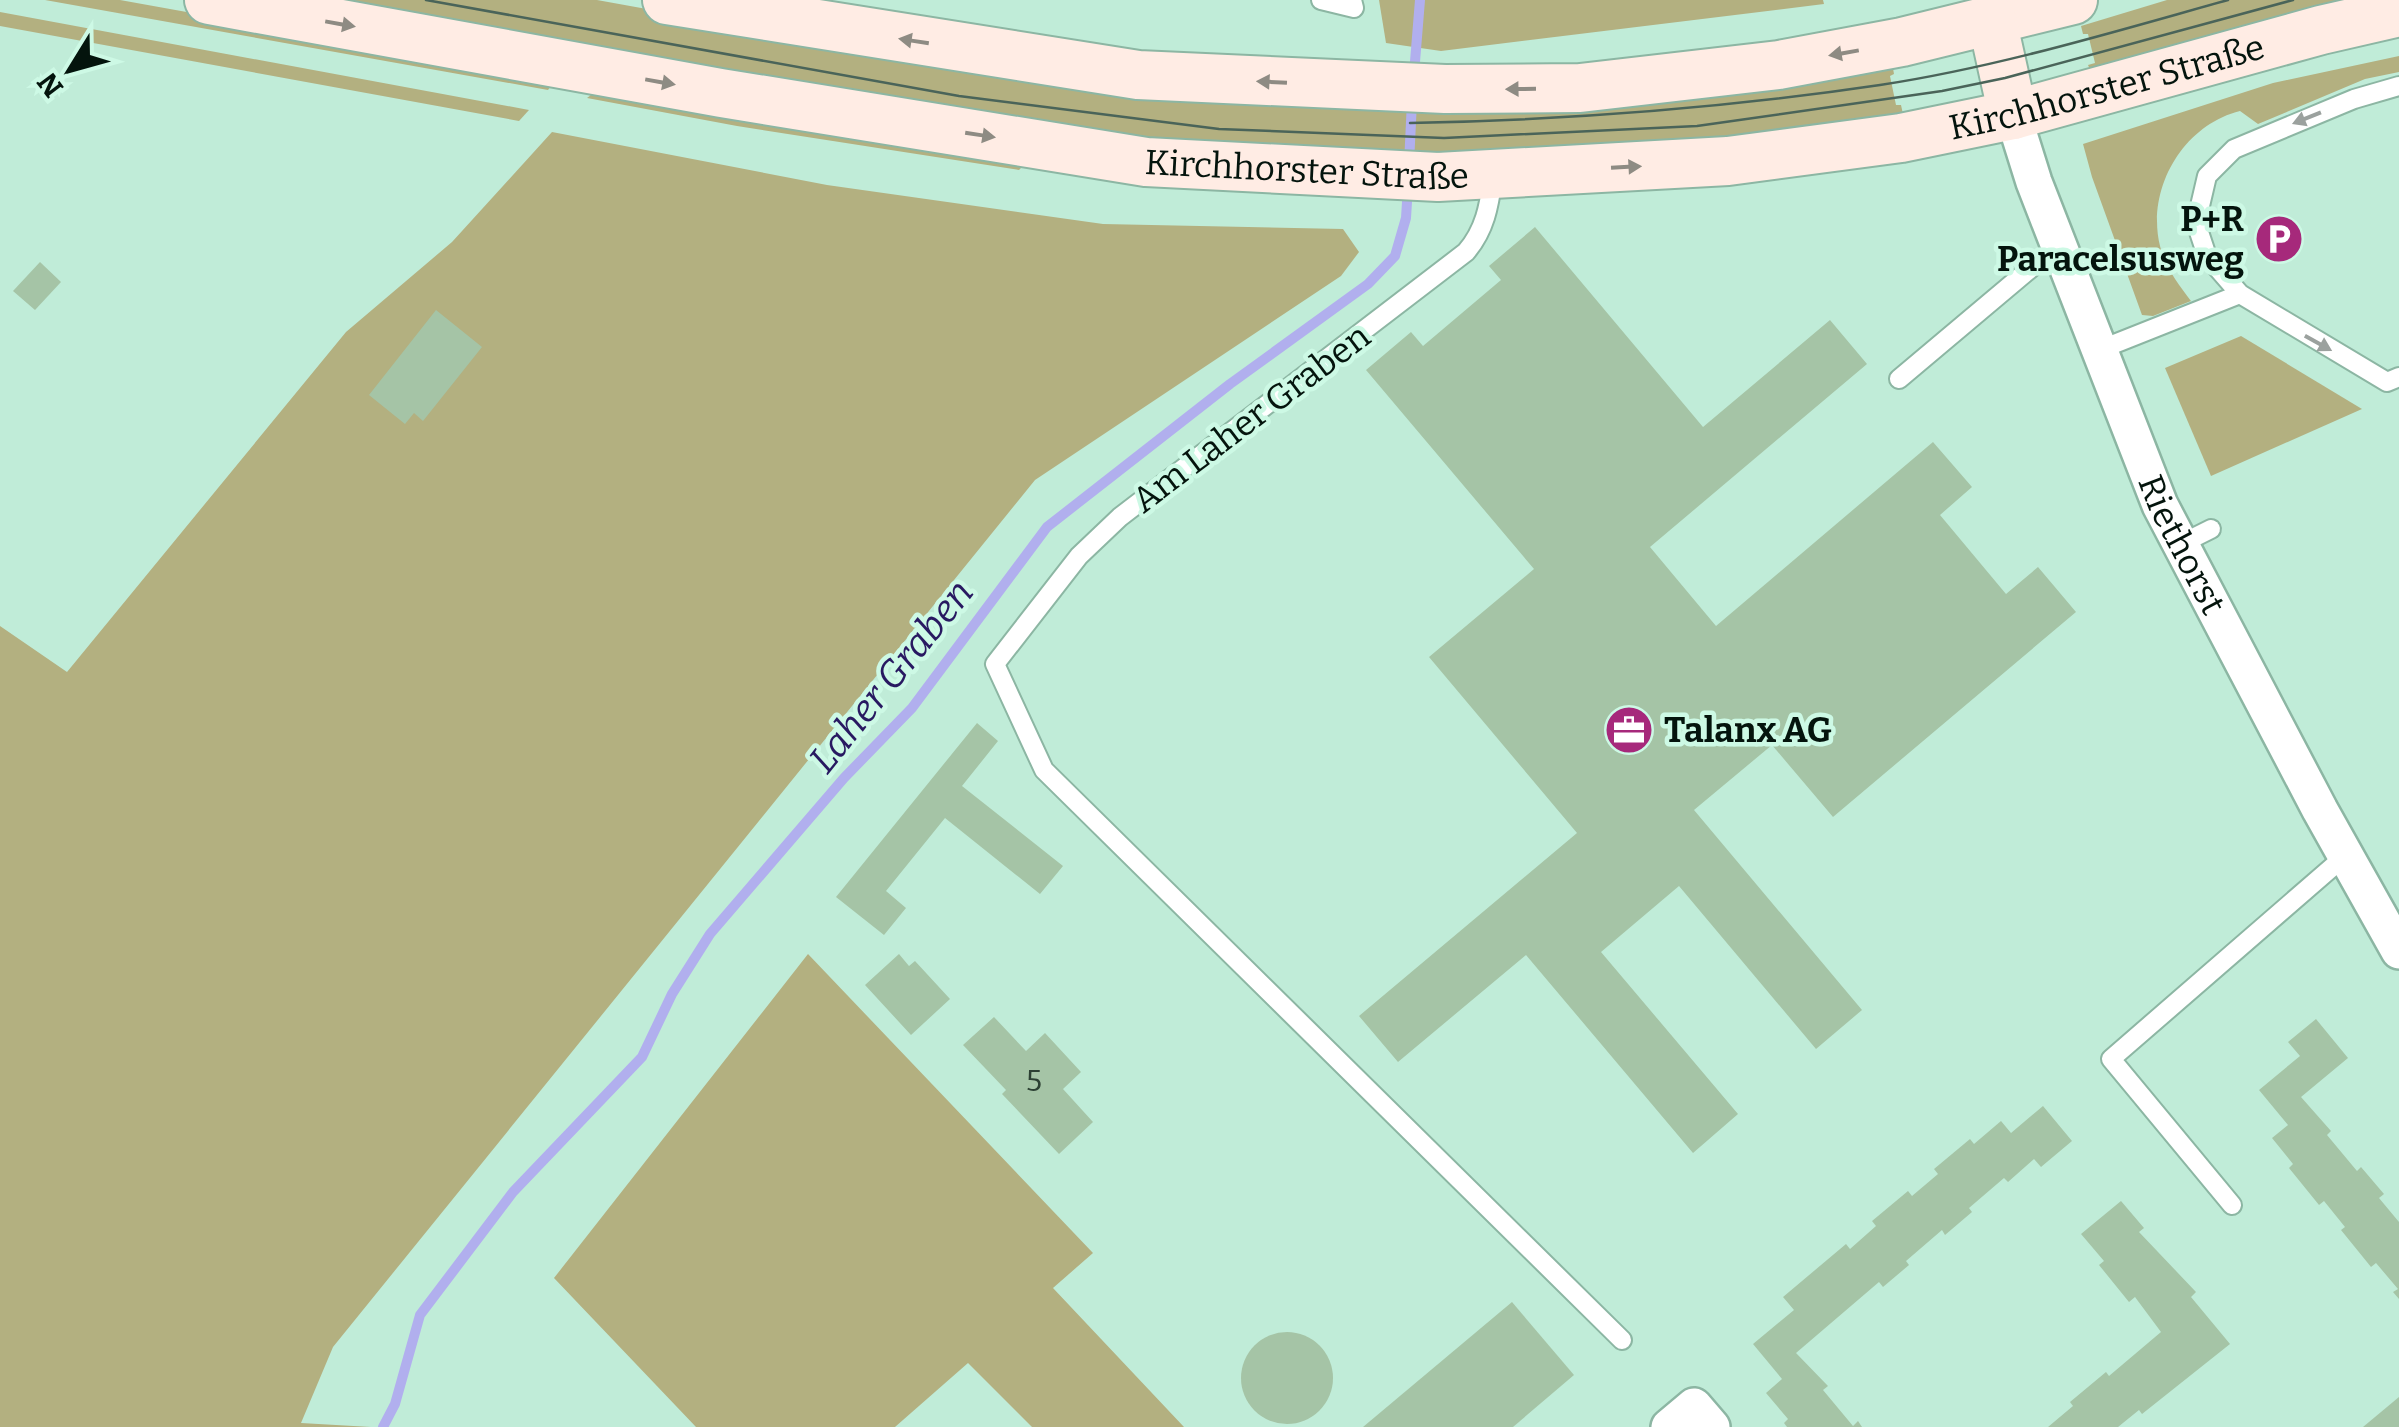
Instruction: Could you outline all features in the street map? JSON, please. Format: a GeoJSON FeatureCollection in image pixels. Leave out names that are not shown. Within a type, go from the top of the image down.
{"type":"FeatureCollection","features":[{"type":"Feature","properties":{"kind":"main road","name":"Kirchhorster Straße"},"geometry":{"type":"LineString","coordinates":[[210,0],[721,93],[1146,162],[1438,177],[1728,161],[1901,138],[2013,114],[2399,12]]}},
{"type":"Feature","properties":{"kind":"main road"},"geometry":{"type":"LineString","coordinates":[[667,0],[1138,75],[1445,90],[1580,88],[1779,64],[1902,42],[1989,10],[2072,0]]}},
{"type":"Feature","properties":{"kind":"main road"},"geometry":{"type":"LineString","coordinates":[[1989,10],[2013,114]]}},
{"type":"Feature","properties":{"kind":"street","name":"Riethorst"},"geometry":{"type":"LineString","coordinates":[[2013,114],[2034,182],[2179,545],[2399,951]]}},
{"type":"Feature","properties":{"kind":"street"},"geometry":{"type":"LineString","coordinates":[[1670,1427],[1694,1406],[1712,1427]]}},
{"type":"Feature","properties":{"kind":"lane"},"geometry":{"type":"LineString","coordinates":[[1321,0],[1354,8],[1352,0]]}},
{"type":"Feature","properties":{"kind":"lane"},"geometry":{"type":"LineString","coordinates":[[2399,86],[2339,105],[2234,149],[2207,176],[2196,223],[2207,256],[2240,294],[2388,382],[2399,376]]}},
{"type":"Feature","properties":{"kind":"lane","name":"Am Laher Graben"},"geometry":{"type":"LineString","coordinates":[[1494,174],[1489,209],[1478,238],[1466,252],[1120,517],[1079,556],[995,664],[1044,770],[1622,1340]]}},
{"type":"Feature","properties":{"kind":"lane"},"geometry":{"type":"LineString","coordinates":[[1899,379],[2031,268]]}},
{"type":"Feature","properties":{"kind":"lane"},"geometry":{"type":"LineString","coordinates":[[2099,350],[2240,294]]}},
{"type":"Feature","properties":{"kind":"lane"},"geometry":{"type":"LineString","coordinates":[[2179,545],[2211,529]]}},
{"type":"Feature","properties":{"kind":"lane"},"geometry":{"type":"LineString","coordinates":[[2232,1205],[2111,1059],[2345,856]]}},
{"type":"Feature","properties":{"kind":"shaded area"},"geometry":{"type":"Polygon","coordinates":[[[45,0],[120,0],[554,82],[548,90],[45,0]]]}},
{"type":"Feature","properties":{"kind":"shaded area"},"geometry":{"type":"Polygon","coordinates":[[[294,0],[597,0],[900,55],[1083,83],[1892,63],[1894,74],[1890,76],[1896,105],[1901,105],[1903,114],[1789,134],[1551,157],[1180,149],[294,0]]]}},
{"type":"Feature","properties":{"kind":"shaded area"},"geometry":{"type":"Polygon","coordinates":[[[1379,0],[1823,0],[1824,4],[1441,51],[1386,43],[1379,0]]]}},
{"type":"Feature","properties":{"kind":"shaded area"},"geometry":{"type":"Polygon","coordinates":[[[2167,0],[2361,0],[2093,76],[2088,65],[2095,63],[2088,34],[2083,34],[2081,26],[2167,0]]]}},
{"type":"Feature","properties":{"kind":"shaded area"},"geometry":{"type":"Polygon","coordinates":[[[0,12],[529,110],[519,121],[0,26],[0,12]]]}},
{"type":"Feature","properties":{"kind":"shaded area"},"geometry":{"type":"Polygon","coordinates":[[[2399,56],[2399,72],[2365,79],[2258,124],[2240,111],[2220,118],[2186,145],[2164,182],[2157,224],[2165,261],[2191,301],[2153,316],[2142,315],[2083,144],[2273,83],[2399,56]]]}},
{"type":"Feature","properties":{"kind":"shaded area"},"geometry":{"type":"Polygon","coordinates":[[[600,88],[1024,165],[1019,170],[587,98],[600,88]]]}},
{"type":"Feature","properties":{"kind":"shaded area"},"geometry":{"type":"Polygon","coordinates":[[[552,132],[827,185],[1103,224],[1343,229],[1359,252],[1341,276],[1035,480],[333,1347],[301,1423],[371,1427],[0,1427],[0,626],[67,672],[346,332],[452,242],[552,132]]]}},
{"type":"Feature","properties":{"kind":"shaded area"},"geometry":{"type":"Polygon","coordinates":[[[2241,336],[2362,409],[2211,476],[2165,368],[2241,336]]]}},
{"type":"Feature","properties":{"kind":"shaded area"},"geometry":{"type":"Polygon","coordinates":[[[808,954],[1093,1253],[1053,1288],[1184,1427],[1032,1427],[968,1363],[895,1427],[696,1427],[554,1278],[808,954]]]}},
{"type":"Feature","properties":{"kind":"building"},"geometry":{"type":"Polygon","coordinates":[[[1535,227],[1703,427],[1830,320],[1867,364],[1650,547],[1716,626],[1933,442],[1972,487],[1940,515],[2006,594],[2038,567],[2076,612],[1833,817],[1772,745],[1694,810],[1862,1010],[1816,1049],[1679,886],[1601,952],[1738,1114],[1693,1153],[1526,955],[1398,1062],[1359,1016],[1577,833],[1429,657],[1534,569],[1366,370],[1411,332],[1423,346],[1501,280],[1489,266],[1535,227]]]}},
{"type":"Feature","properties":{"kind":"building"},"geometry":{"type":"Polygon","coordinates":[[[40,262],[61,282],[35,310],[13,291],[40,262]]]}},
{"type":"Feature","properties":{"kind":"building"},"geometry":{"type":"Polygon","coordinates":[[[436,310],[482,347],[423,421],[414,413],[405,424],[369,395],[436,310]]]}},
{"type":"Feature","properties":{"kind":"building"},"geometry":{"type":"Polygon","coordinates":[[[977,723],[998,741],[962,786],[1063,866],[1040,894],[945,818],[886,891],[906,908],[884,935],[836,897],[977,723]]]}},
{"type":"Feature","properties":{"kind":"building"},"geometry":{"type":"Polygon","coordinates":[[[899,954],[909,966],[915,961],[950,999],[911,1035],[865,985],[899,954]]]}},
{"type":"Feature","properties":{"kind":"building"},"geometry":{"type":"Polygon","coordinates":[[[994,1017],[1026,1051],[1045,1033],[1081,1072],[1063,1089],[1093,1122],[1059,1154],[1002,1094],[1006,1090],[963,1045],[994,1017]]]}},
{"type":"Feature","properties":{"kind":"building"},"geometry":{"type":"Polygon","coordinates":[[[2316,1019],[2348,1058],[2301,1097],[2331,1131],[2327,1135],[2357,1171],[2361,1167],[2384,1194],[2379,1198],[2399,1222],[2399,1299],[2393,1292],[2398,1289],[2376,1263],[2371,1267],[2324,1201],[2319,1205],[2289,1168],[2293,1164],[2272,1138],[2288,1125],[2259,1090],[2300,1056],[2288,1042],[2316,1019]]]}},
{"type":"Feature","properties":{"kind":"building"},"geometry":{"type":"Polygon","coordinates":[[[2043,1106],[2072,1141],[2041,1167],[2034,1159],[2008,1182],[2004,1178],[1945,1235],[1942,1230],[1883,1287],[1879,1282],[1796,1353],[1828,1386],[1823,1390],[1853,1426],[1858,1421],[1862,1427],[1787,1427],[1784,1423],[1788,1419],[1766,1393],[1782,1379],[1753,1344],[1794,1310],[1783,1297],[1846,1244],[1850,1249],[1876,1226],[1872,1221],[1908,1191],[1912,1196],[1938,1174],[1934,1169],[1970,1139],[1974,1144],[2001,1121],[2011,1133],[2043,1106]]]}},
{"type":"Feature","properties":{"kind":"building"},"geometry":{"type":"Polygon","coordinates":[[[2121,1201],[2144,1228],[2139,1232],[2196,1292],[2191,1297],[2230,1344],[2142,1414],[2139,1410],[2118,1427],[2048,1427],[2073,1406],[2070,1402],[2106,1372],[2109,1376],[2161,1332],[2135,1297],[2129,1302],[2099,1265],[2104,1261],[2081,1234],[2121,1201]]]}},
{"type":"Feature","properties":{"kind":"building"},"geometry":{"type":"Polygon","coordinates":[[[1512,1302],[1574,1375],[1513,1427],[1363,1427],[1512,1302]]]}},
{"type":"Feature","properties":{"kind":"building"},"geometry":{"type":"Polygon","coordinates":[[[1287,1332],[1305,1335],[1320,1345],[1330,1360],[1330,1396],[1320,1411],[1305,1421],[1287,1424],[1269,1421],[1254,1411],[1244,1396],[1241,1378],[1244,1360],[1254,1345],[1269,1335],[1287,1332]]]}},
{"type":"Feature","properties":{"kind":"building"},"geometry":{"type":"Polygon","coordinates":[[[2399,1397],[2399,1427],[2363,1427],[2399,1397]]]}},
{"type":"Feature","properties":{"kind":"waterway","name":"Laher Graben"},"geometry":{"type":"LineString","coordinates":[[1414,74],[1420,0]]}},
{"type":"Feature","properties":{"kind":"waterway","name":"Laher Graben"},"geometry":{"type":"LineString","coordinates":[[1409,164],[1412,101]]}},
{"type":"Feature","properties":{"kind":"waterway","name":"Laher Graben"},"geometry":{"type":"LineString","coordinates":[[383,1427],[395,1404],[420,1315],[513,1192],[642,1057],[672,994],[710,934],[844,778],[912,708],[1047,527],[1230,384],[1368,284],[1395,256],[1406,218],[1408,186]]}},
{"type":"Feature","properties":{"kind":"tram line"},"geometry":{"type":"LineString","coordinates":[[426,0],[959,96],[1219,129],[1444,138],[1697,126],[1942,91],[2005,78],[2293,0]]}},
{"type":"Feature","properties":{"kind":"tram line"},"geometry":{"type":"LineString","coordinates":[[1410,123],[1646,112],[1880,85],[2012,59],[2228,0]]}},
{"type":"Feature","properties":{"kind":"place","name":"P+R Paracelsusweg"},"geometry":{"type":"Point","coordinates":[2279,239]}},
{"type":"Feature","properties":{"kind":"place","name":"Talanx AG"},"geometry":{"type":"Point","coordinates":[1629,730]}}]}
